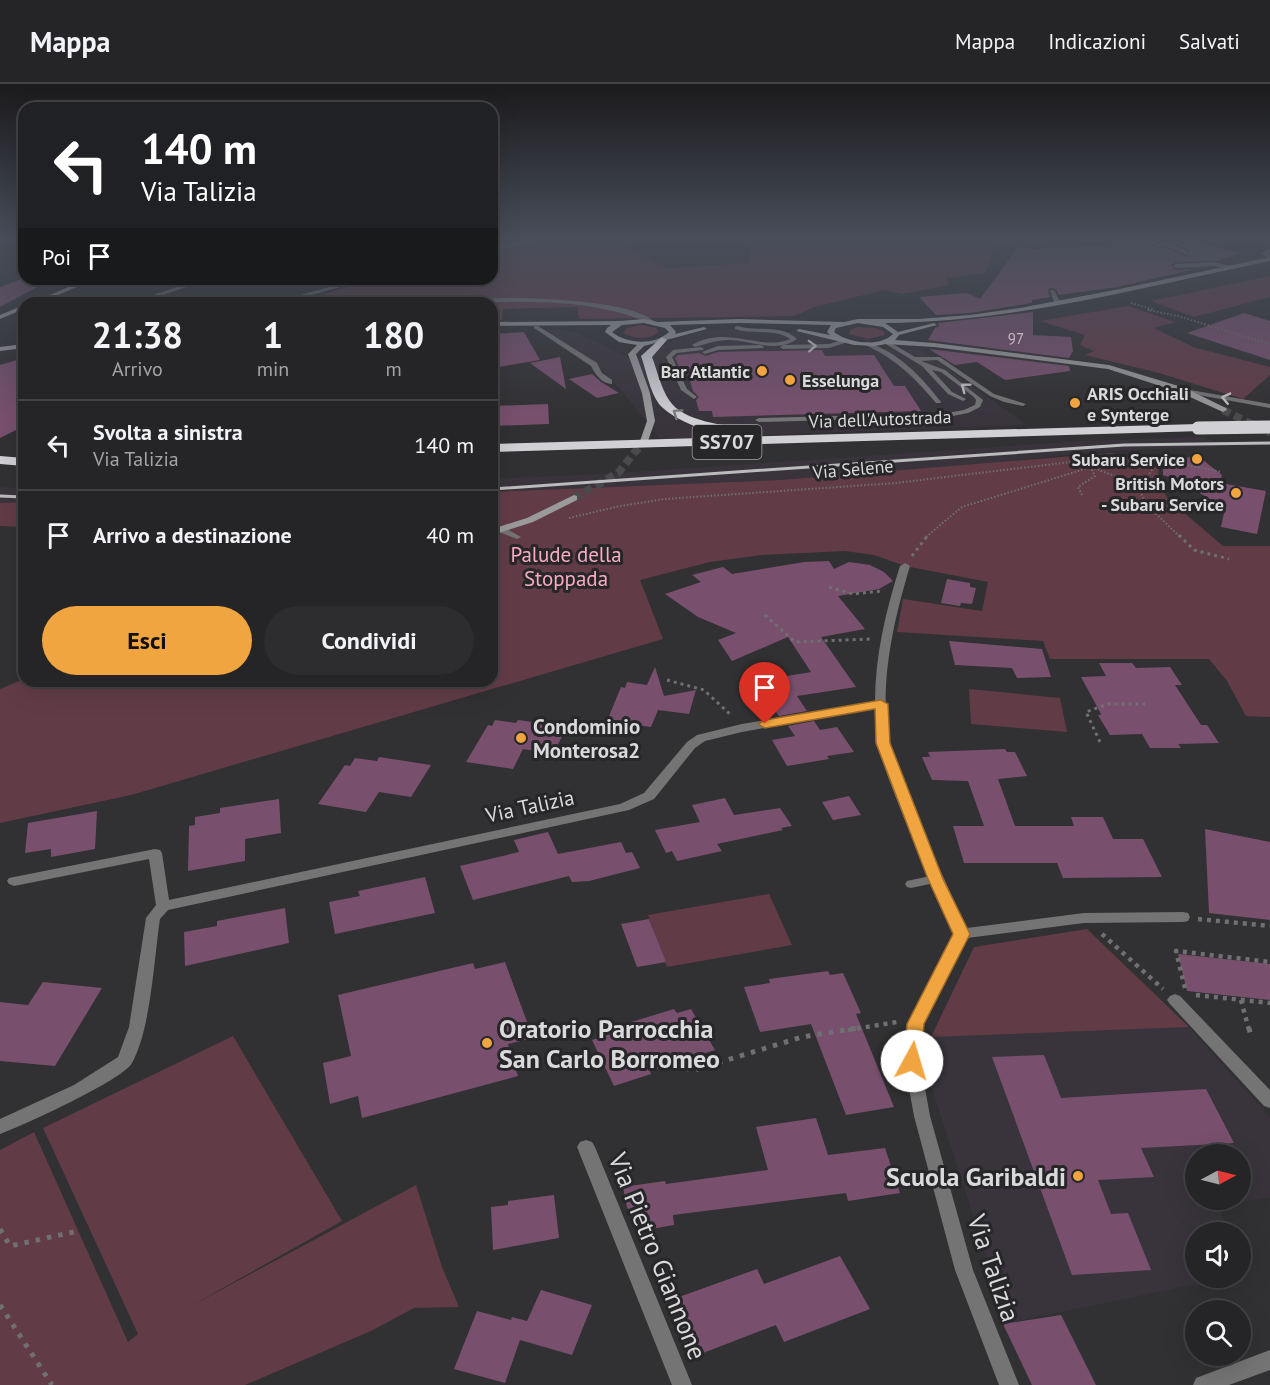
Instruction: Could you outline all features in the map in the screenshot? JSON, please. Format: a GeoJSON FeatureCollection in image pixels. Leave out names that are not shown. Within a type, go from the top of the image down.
{"type":"FeatureCollection","features":[{"type":"Feature","properties":{"kind":"highway"},"geometry":{"type":"LineString","coordinates":[[665,339],[646,356],[656,383],[669,407],[697,423],[755,434],[916,432],[962,435]]}},
{"type":"Feature","properties":{"kind":"highway","name":"Via dell'Autostrada"},"geometry":{"type":"LineString","coordinates":[[498,448],[1270,426]]}},
{"type":"Feature","properties":{"kind":"highway"},"geometry":{"type":"LineString","coordinates":[[0,459],[18,460]]}},
{"type":"Feature","properties":{"kind":"street"},"geometry":{"type":"LineString","coordinates":[[498,301],[540,299],[575,302],[623,311],[657,322],[673,332],[665,339]]}},
{"type":"Feature","properties":{"kind":"street"},"geometry":{"type":"LineString","coordinates":[[1055,299],[1063,303]]}},
{"type":"Feature","properties":{"kind":"street"},"geometry":{"type":"LineString","coordinates":[[498,325],[739,321],[841,323],[986,315],[1083,299]]}},
{"type":"Feature","properties":{"kind":"street"},"geometry":{"type":"LineString","coordinates":[[886,342],[892,340],[897,334],[929,326],[1040,315],[1119,299]]}},
{"type":"Feature","properties":{"kind":"street"},"geometry":{"type":"LineString","coordinates":[[0,317],[18,310]]}},
{"type":"Feature","properties":{"kind":"street"},"geometry":{"type":"LineString","coordinates":[[623,311],[630,318],[609,329],[621,351],[632,359]]}},
{"type":"Feature","properties":{"kind":"street"},"geometry":{"type":"LineString","coordinates":[[868,321],[885,325],[897,334],[934,345]]}},
{"type":"Feature","properties":{"kind":"street"},"geometry":{"type":"LineString","coordinates":[[841,323],[831,328],[830,332],[842,340]]}},
{"type":"Feature","properties":{"kind":"street"},"geometry":{"type":"LineString","coordinates":[[498,325],[557,328],[643,343],[691,331],[737,328],[796,330],[867,344],[886,342],[934,345],[1088,363],[1131,372],[1182,390],[1223,410]]}},
{"type":"Feature","properties":{"kind":"street"},"geometry":{"type":"LineString","coordinates":[[536,327],[594,365],[599,374],[609,382]]}},
{"type":"Feature","properties":{"kind":"street"},"geometry":{"type":"LineString","coordinates":[[548,336],[550,331],[557,328]]}},
{"type":"Feature","properties":{"kind":"street"},"geometry":{"type":"LineString","coordinates":[[643,343],[633,351],[632,359],[646,393],[650,414],[651,421],[644,441]]}},
{"type":"Feature","properties":{"kind":"street"},"geometry":{"type":"LineString","coordinates":[[0,349],[18,347]]}},
{"type":"Feature","properties":{"kind":"street"},"geometry":{"type":"LineString","coordinates":[[1182,390],[1270,406]]}},
{"type":"Feature","properties":{"kind":"street"},"geometry":{"type":"LineString","coordinates":[[498,531],[539,516],[574,498]]}},
{"type":"Feature","properties":{"kind":"street"},"geometry":{"type":"LineString","coordinates":[[905,566],[886,640],[881,704],[883,743],[935,879],[962,934],[1084,918],[1183,917]]}},
{"type":"Feature","properties":{"kind":"street","name":"Via Talizia"},"geometry":{"type":"LineString","coordinates":[[163,906],[624,807],[649,796],[691,745],[701,738],[741,728],[881,704]]}},
{"type":"Feature","properties":{"kind":"street"},"geometry":{"type":"LineString","coordinates":[[0,1127],[80,1090],[125,1060],[137,1027],[153,918],[163,906],[155,853],[14,881]]}},
{"type":"Feature","properties":{"kind":"street","name":"Via Talizia"},"geometry":{"type":"LineString","coordinates":[[962,934],[915,1024],[912,1061],[922,1116],[964,1270],[1009,1385]]}},
{"type":"Feature","properties":{"kind":"street"},"geometry":{"type":"LineString","coordinates":[[1175,1000],[1270,1101]]}},
{"type":"Feature","properties":{"kind":"street","name":"Via Pietro Giannone"},"geometry":{"type":"LineString","coordinates":[[586,1146],[682,1385]]}},
{"type":"Feature","properties":{"kind":"street"},"geometry":{"type":"LineString","coordinates":[[1203,1385],[1270,1360]]}},
{"type":"Feature","properties":{"kind":"lane"},"geometry":{"type":"LineString","coordinates":[[706,349],[720,345],[781,343],[794,339],[783,333],[745,331],[737,328]]}},
{"type":"Feature","properties":{"kind":"lane"},"geometry":{"type":"LineString","coordinates":[[695,345],[727,338],[763,343]]}},
{"type":"Feature","properties":{"kind":"lane"},"geometry":{"type":"LineString","coordinates":[[694,398],[684,390],[669,357],[679,350],[829,346],[842,340]]}},
{"type":"Feature","properties":{"kind":"lane"},"geometry":{"type":"LineString","coordinates":[[886,342],[924,365],[950,393],[963,399]]}},
{"type":"Feature","properties":{"kind":"lane"},"geometry":{"type":"LineString","coordinates":[[886,342],[894,351],[920,369],[947,401]]}},
{"type":"Feature","properties":{"kind":"lane"},"geometry":{"type":"LineString","coordinates":[[867,344],[902,361],[938,402]]}},
{"type":"Feature","properties":{"kind":"lane"},"geometry":{"type":"LineString","coordinates":[[925,350],[992,395],[1006,401],[1023,404]]}},
{"type":"Feature","properties":{"kind":"lane"},"geometry":{"type":"LineString","coordinates":[[914,358],[938,358]]}},
{"type":"Feature","properties":{"kind":"lane"},"geometry":{"type":"LineString","coordinates":[[902,361],[892,367],[911,369]]}},
{"type":"Feature","properties":{"kind":"lane"},"geometry":{"type":"LineString","coordinates":[[759,420],[947,415],[972,410],[980,403],[976,396],[943,371],[924,365]]}},
{"type":"Feature","properties":{"kind":"lane"},"geometry":{"type":"LineString","coordinates":[[498,531],[517,537]]}},
{"type":"Feature","properties":{"kind":"lane"},"geometry":{"type":"LineString","coordinates":[[911,884],[935,879]]}},
{"type":"Feature","properties":{"kind":"path"},"geometry":{"type":"LineString","coordinates":[[1119,299],[1152,309],[1148,310],[1178,316],[1270,344]]}},
{"type":"Feature","properties":{"kind":"path"},"geometry":{"type":"LineString","coordinates":[[1082,495],[1078,487],[1095,476],[1087,460]]}},
{"type":"Feature","properties":{"kind":"path","name":"Via Selene"},"geometry":{"type":"LineString","coordinates":[[564,520],[620,506],[665,499],[896,483],[1087,460],[1162,460],[1221,472]]}},
{"type":"Feature","properties":{"kind":"path"},"geometry":{"type":"LineString","coordinates":[[1136,484],[1146,479],[1154,467],[1180,465]]}},
{"type":"Feature","properties":{"kind":"path"},"geometry":{"type":"LineString","coordinates":[[905,566],[926,537],[963,507],[1090,467],[1136,484],[1146,505],[1194,550],[1229,559]]}},
{"type":"Feature","properties":{"kind":"path"},"geometry":{"type":"LineString","coordinates":[[829,588],[853,594],[884,591],[896,594]]}},
{"type":"Feature","properties":{"kind":"path"},"geometry":{"type":"LineString","coordinates":[[765,615],[795,642],[886,640]]}},
{"type":"Feature","properties":{"kind":"path"},"geometry":{"type":"LineString","coordinates":[[667,680],[699,686],[714,695],[741,728]]}},
{"type":"Feature","properties":{"kind":"path"},"geometry":{"type":"LineString","coordinates":[[1100,742],[1086,712],[1108,704],[1145,704]]}},
{"type":"Feature","properties":{"kind":"path"},"geometry":{"type":"LineString","coordinates":[[1183,917],[1270,926]]}},
{"type":"Feature","properties":{"kind":"path"},"geometry":{"type":"LineString","coordinates":[[1084,918],[1175,1000]]}},
{"type":"Feature","properties":{"kind":"path"},"geometry":{"type":"LineString","coordinates":[[1270,962],[1176,951],[1186,994],[1270,1003]]}},
{"type":"Feature","properties":{"kind":"path"},"geometry":{"type":"LineString","coordinates":[[1241,1000],[1251,1037]]}},
{"type":"Feature","properties":{"kind":"path"},"geometry":{"type":"LineString","coordinates":[[686,1067],[691,1071],[802,1037],[900,1022],[915,1024]]}},
{"type":"Feature","properties":{"kind":"path"},"geometry":{"type":"LineString","coordinates":[[0,1229],[10,1246],[78,1231]]}},
{"type":"Feature","properties":{"kind":"path"},"geometry":{"type":"LineString","coordinates":[[0,1305],[52,1385]]}},
{"type":"Feature","properties":{"kind":"shaded area"},"geometry":{"type":"Polygon","coordinates":[[[555,329],[576,333],[638,359],[664,345],[695,333],[721,329],[811,333],[857,348],[920,349],[1027,425],[660,439],[623,392],[601,369],[537,330],[555,329]]]}},
{"type":"Feature","properties":{"kind":"shaded area"},"geometry":{"type":"Polygon","coordinates":[[[1205,437],[1218,446],[1092,452],[992,463],[781,480],[498,492],[498,479],[620,473],[1082,441],[1205,437]]]}},
{"type":"Feature","properties":{"kind":"shaded area"},"geometry":{"type":"Polygon","coordinates":[[[0,487],[18,488],[18,502],[0,503],[0,487]]]}},
{"type":"Feature","properties":{"kind":"shaded area","name":"Scuola Garibaldi"},"geometry":{"type":"Polygon","coordinates":[[[1189,1027],[1270,1117],[1270,1198],[1251,1201],[1251,1144],[1185,1144],[1185,1210],[1220,1210],[1226,1222],[1185,1222],[1185,1286],[1008,1323],[921,1055],[931,1037],[1189,1027]]]}},
{"type":"Feature","properties":{"kind":"green space"},"geometry":{"type":"Polygon","coordinates":[[[498,299],[849,299],[815,307],[794,316],[579,319],[577,307],[503,309],[502,320],[498,320],[498,299]]]}},
{"type":"Feature","properties":{"kind":"green space"},"geometry":{"type":"Polygon","coordinates":[[[1162,299],[1263,299],[1194,317],[1151,301],[1162,299]]]}},
{"type":"Feature","properties":{"kind":"green space"},"geometry":{"type":"Polygon","coordinates":[[[1128,306],[1175,322],[1154,328],[1193,347],[1270,367],[1270,375],[1243,399],[1159,373],[1085,355],[1094,351],[1080,345],[1085,335],[1040,321],[1128,306]]]}},
{"type":"Feature","properties":{"kind":"green space"},"geometry":{"type":"Polygon","coordinates":[[[642,325],[656,328],[659,332],[641,338],[623,333],[627,328],[642,325]]]}},
{"type":"Feature","properties":{"kind":"green space"},"geometry":{"type":"Polygon","coordinates":[[[858,327],[875,328],[883,331],[885,335],[868,339],[849,334],[850,330],[858,327]]]}},
{"type":"Feature","properties":{"kind":"green space","name":"Palude della Stoppada"},"geometry":{"type":"Polygon","coordinates":[[[1111,453],[1159,462],[1158,482],[1168,499],[1223,546],[1270,546],[1270,717],[1246,716],[1227,681],[1209,659],[1050,659],[1043,641],[897,632],[903,599],[982,611],[988,582],[905,566],[874,555],[845,551],[762,555],[710,562],[640,580],[663,639],[131,795],[0,823],[0,689],[18,682],[18,687],[498,687],[498,492],[781,480],[1111,453]]]}},
{"type":"Feature","properties":{"kind":"green space"},"geometry":{"type":"Polygon","coordinates":[[[18,502],[18,527],[0,526],[0,503],[18,502]]]}},
{"type":"Feature","properties":{"kind":"green space"},"geometry":{"type":"Polygon","coordinates":[[[969,689],[1060,698],[1067,732],[971,724],[969,689]]]}},
{"type":"Feature","properties":{"kind":"green space"},"geometry":{"type":"Polygon","coordinates":[[[769,894],[792,945],[667,967],[648,915],[769,894]]]}},
{"type":"Feature","properties":{"kind":"green space"},"geometry":{"type":"Polygon","coordinates":[[[1087,929],[1189,1027],[931,1037],[974,947],[1087,929]]]}},
{"type":"Feature","properties":{"kind":"green space"},"geometry":{"type":"Polygon","coordinates":[[[233,1036],[342,1221],[191,1306],[416,1185],[442,1267],[459,1307],[414,1308],[371,1331],[245,1385],[0,1385],[0,1150],[34,1132],[128,1342],[138,1334],[43,1128],[233,1036]]]}},
{"type":"Feature","properties":{"kind":"building"},"geometry":{"type":"Polygon","coordinates":[[[0,299],[15,299],[0,307],[0,299]]]}},
{"type":"Feature","properties":{"kind":"building"},"geometry":{"type":"Polygon","coordinates":[[[921,299],[1040,299],[1032,300],[1032,303],[970,313],[936,315],[921,299]]]}},
{"type":"Feature","properties":{"kind":"building"},"geometry":{"type":"Polygon","coordinates":[[[1033,312],[1033,335],[1071,337],[1073,351],[1069,358],[928,340],[935,328],[939,326],[938,323],[1033,312]]]}},
{"type":"Feature","properties":{"kind":"building"},"geometry":{"type":"Polygon","coordinates":[[[1244,313],[1270,321],[1270,360],[1187,333],[1244,313]]]}},
{"type":"Feature","properties":{"kind":"building"},"geometry":{"type":"Polygon","coordinates":[[[524,332],[540,360],[498,367],[498,334],[524,332]]]}},
{"type":"Feature","properties":{"kind":"building"},"geometry":{"type":"Polygon","coordinates":[[[929,349],[1069,366],[1070,371],[1005,380],[977,362],[955,365],[929,349]]]}},
{"type":"Feature","properties":{"kind":"building","name":"Esselunga"},"geometry":{"type":"Polygon","coordinates":[[[822,350],[825,356],[874,355],[894,386],[905,386],[921,411],[713,417],[712,411],[699,411],[696,400],[699,397],[693,391],[688,374],[682,374],[675,358],[678,355],[699,353],[706,356],[718,352],[822,350]]]}},
{"type":"Feature","properties":{"kind":"building"},"geometry":{"type":"Polygon","coordinates":[[[560,357],[566,389],[530,363],[560,357]]]}},
{"type":"Feature","properties":{"kind":"building"},"geometry":{"type":"Polygon","coordinates":[[[18,360],[18,429],[0,438],[0,365],[18,360]]]}},
{"type":"Feature","properties":{"kind":"building"},"geometry":{"type":"Polygon","coordinates":[[[592,374],[619,393],[597,398],[569,379],[592,374]]]}},
{"type":"Feature","properties":{"kind":"building"},"geometry":{"type":"Polygon","coordinates":[[[548,404],[549,424],[498,426],[498,406],[548,404]]]}},
{"type":"Feature","properties":{"kind":"building"},"geometry":{"type":"Polygon","coordinates":[[[1199,457],[1222,475],[1220,483],[1266,491],[1257,534],[1221,527],[1225,508],[1193,489],[1179,488],[1178,480],[1163,475],[1163,459],[1199,457]]]}},
{"type":"Feature","properties":{"kind":"building"},"geometry":{"type":"Polygon","coordinates":[[[829,561],[834,569],[849,562],[870,565],[884,572],[893,581],[879,589],[838,596],[865,629],[821,637],[856,687],[797,696],[807,711],[779,716],[770,704],[759,706],[745,683],[811,672],[788,637],[732,661],[718,640],[736,633],[698,617],[665,594],[701,582],[692,575],[723,567],[732,574],[804,562],[829,561]]]}},
{"type":"Feature","properties":{"kind":"building"},"geometry":{"type":"Polygon","coordinates":[[[947,579],[970,583],[970,587],[976,588],[972,604],[961,603],[960,606],[941,603],[947,579]]]}},
{"type":"Feature","properties":{"kind":"building"},"geometry":{"type":"Polygon","coordinates":[[[949,641],[1042,649],[1051,677],[1017,678],[1012,668],[955,665],[949,641]]]}},
{"type":"Feature","properties":{"kind":"building"},"geometry":{"type":"Polygon","coordinates":[[[1099,663],[1132,663],[1136,668],[1170,667],[1182,685],[1175,685],[1201,725],[1207,725],[1219,743],[1178,744],[1181,748],[1150,748],[1142,734],[1110,735],[1081,677],[1106,676],[1099,663]]]}},
{"type":"Feature","properties":{"kind":"building"},"geometry":{"type":"Polygon","coordinates":[[[655,667],[664,696],[696,690],[689,714],[658,710],[651,727],[607,721],[621,687],[625,688],[627,682],[647,685],[655,667]]]}},
{"type":"Feature","properties":{"kind":"building","name":"Condominio Monterosa2"},"geometry":{"type":"Polygon","coordinates":[[[495,720],[516,723],[518,720],[567,727],[553,754],[523,749],[513,769],[466,762],[488,725],[492,726],[495,720]]]}},
{"type":"Feature","properties":{"kind":"building"},"geometry":{"type":"Polygon","coordinates":[[[814,721],[820,730],[837,727],[854,752],[787,766],[772,740],[795,736],[788,726],[814,721]]]}},
{"type":"Feature","properties":{"kind":"building"},"geometry":{"type":"Polygon","coordinates":[[[1005,749],[1007,752],[1015,752],[1027,776],[998,779],[1015,826],[1074,826],[1071,817],[1103,817],[1113,839],[1143,839],[1162,877],[1063,878],[1057,863],[964,863],[953,826],[984,826],[968,781],[932,780],[922,757],[930,757],[928,752],[1005,749]]]}},
{"type":"Feature","properties":{"kind":"building"},"geometry":{"type":"Polygon","coordinates":[[[379,757],[431,765],[411,797],[379,792],[366,812],[318,804],[345,765],[350,766],[355,758],[377,761],[379,757]]]}},
{"type":"Feature","properties":{"kind":"building"},"geometry":{"type":"Polygon","coordinates":[[[849,796],[861,815],[833,820],[822,802],[849,796]]]}},
{"type":"Feature","properties":{"kind":"building"},"geometry":{"type":"Polygon","coordinates":[[[725,798],[734,815],[780,808],[792,826],[717,844],[722,851],[677,861],[672,851],[666,853],[655,830],[700,822],[692,805],[725,798]]]}},
{"type":"Feature","properties":{"kind":"building"},"geometry":{"type":"Polygon","coordinates":[[[279,799],[281,833],[245,839],[245,861],[188,871],[189,826],[195,825],[195,817],[220,813],[220,808],[279,799]]]}},
{"type":"Feature","properties":{"kind":"building"},"geometry":{"type":"Polygon","coordinates":[[[97,811],[95,849],[51,857],[51,849],[25,853],[28,823],[97,811]]]}},
{"type":"Feature","properties":{"kind":"building"},"geometry":{"type":"Polygon","coordinates":[[[1205,829],[1270,842],[1270,920],[1209,913],[1205,829]]]}},
{"type":"Feature","properties":{"kind":"building"},"geometry":{"type":"Polygon","coordinates":[[[548,832],[558,854],[621,842],[626,853],[632,852],[640,868],[589,881],[572,882],[569,876],[473,900],[460,866],[519,852],[514,840],[548,832]]]}},
{"type":"Feature","properties":{"kind":"building"},"geometry":{"type":"Polygon","coordinates":[[[425,877],[435,913],[335,934],[329,902],[360,896],[358,891],[425,877]]]}},
{"type":"Feature","properties":{"kind":"building"},"geometry":{"type":"Polygon","coordinates":[[[285,908],[289,943],[185,966],[184,932],[217,926],[217,921],[285,908]]]}},
{"type":"Feature","properties":{"kind":"building"},"geometry":{"type":"Polygon","coordinates":[[[649,919],[666,962],[637,967],[621,924],[649,919]]]}},
{"type":"Feature","properties":{"kind":"building"},"geometry":{"type":"Polygon","coordinates":[[[1178,954],[1270,964],[1270,1000],[1187,991],[1178,954]]]}},
{"type":"Feature","properties":{"kind":"building"},"geometry":{"type":"Polygon","coordinates":[[[505,962],[533,1038],[508,1044],[518,1076],[362,1118],[358,1096],[330,1104],[323,1063],[351,1056],[338,995],[473,963],[475,969],[505,962]]]}},
{"type":"Feature","properties":{"kind":"building"},"geometry":{"type":"Polygon","coordinates":[[[828,971],[830,975],[843,973],[861,1013],[856,1014],[894,1107],[846,1115],[811,1024],[760,1032],[744,987],[770,983],[769,979],[828,971]]]}},
{"type":"Feature","properties":{"kind":"building"},"geometry":{"type":"Polygon","coordinates":[[[43,982],[102,988],[55,1066],[0,1061],[0,1002],[28,1005],[43,982]]]}},
{"type":"Feature","properties":{"kind":"building"},"geometry":{"type":"Polygon","coordinates":[[[674,1009],[677,1013],[691,1009],[715,1050],[650,1071],[651,1074],[614,1086],[592,1040],[617,1032],[615,1027],[674,1009]]]}},
{"type":"Feature","properties":{"kind":"building"},"geometry":{"type":"Polygon","coordinates":[[[1044,1055],[1061,1098],[1206,1089],[1234,1143],[1141,1148],[1154,1177],[1098,1180],[1111,1214],[1128,1213],[1151,1270],[1072,1275],[992,1057],[1044,1055]]]}},
{"type":"Feature","properties":{"kind":"building"},"geometry":{"type":"Polygon","coordinates":[[[816,1118],[828,1155],[885,1148],[900,1193],[848,1201],[846,1193],[673,1215],[674,1225],[639,1231],[627,1207],[623,1187],[665,1181],[666,1184],[768,1170],[756,1127],[816,1118]]]}},
{"type":"Feature","properties":{"kind":"building"},"geometry":{"type":"Polygon","coordinates":[[[554,1195],[559,1238],[493,1250],[491,1207],[508,1205],[508,1201],[554,1195]]]}},
{"type":"Feature","properties":{"kind":"building"},"geometry":{"type":"Polygon","coordinates":[[[840,1256],[870,1309],[784,1342],[776,1325],[690,1358],[665,1302],[757,1269],[764,1284],[840,1256]]]}},
{"type":"Feature","properties":{"kind":"building"},"geometry":{"type":"Polygon","coordinates":[[[541,1290],[592,1305],[572,1355],[520,1340],[505,1383],[454,1369],[477,1311],[511,1320],[512,1317],[527,1321],[541,1290]]]}},
{"type":"Feature","properties":{"kind":"building"},"geometry":{"type":"Polygon","coordinates":[[[1061,1315],[1096,1385],[1032,1385],[1003,1324],[1061,1315]]]}},
{"type":"Feature","properties":{"kind":"tunnel"},"geometry":{"type":"LineString","coordinates":[[1223,410],[1270,433]]}},
{"type":"Feature","properties":{"kind":"tunnel"},"geometry":{"type":"LineString","coordinates":[[574,498],[618,473],[644,441]]}},
{"type":"Feature","properties":{"kind":"railway"},"geometry":{"type":"LineString","coordinates":[[498,489],[1124,445],[1270,443]]}},
{"type":"Feature","properties":{"kind":"railway"},"geometry":{"type":"LineString","coordinates":[[0,496],[18,497]]}},
{"type":"Feature","properties":{"kind":"place","name":"Bar Atlantic"},"geometry":{"type":"Point","coordinates":[762,371]}},
{"type":"Feature","properties":{"kind":"place","name":"Esselunga"},"geometry":{"type":"Point","coordinates":[790,380]}},
{"type":"Feature","properties":{"kind":"place","name":"ARIS Occhiali e Synterge"},"geometry":{"type":"Point","coordinates":[1075,403]}},
{"type":"Feature","properties":{"kind":"place","name":"Subaru Service"},"geometry":{"type":"Point","coordinates":[1197,459]}},
{"type":"Feature","properties":{"kind":"place","name":"British Motors - Subaru Service"},"geometry":{"type":"Point","coordinates":[1236,493]}},
{"type":"Feature","properties":{"kind":"place","name":"Condominio Monterosa2"},"geometry":{"type":"Point","coordinates":[521,738]}},
{"type":"Feature","properties":{"kind":"place","name":"Oratorio Parrocchia San Carlo Borromeo"},"geometry":{"type":"Point","coordinates":[487,1043]}},
{"type":"Feature","properties":{"kind":"place","name":"Scuola Garibaldi"},"geometry":{"type":"Point","coordinates":[1078,1176]}},
{"type":"Feature","properties":{"kind":"route"},"geometry":{"type":"LineString","coordinates":[[765,724],[881,704],[883,743],[935,879],[962,934],[915,1024],[912,1061]]}}]}
